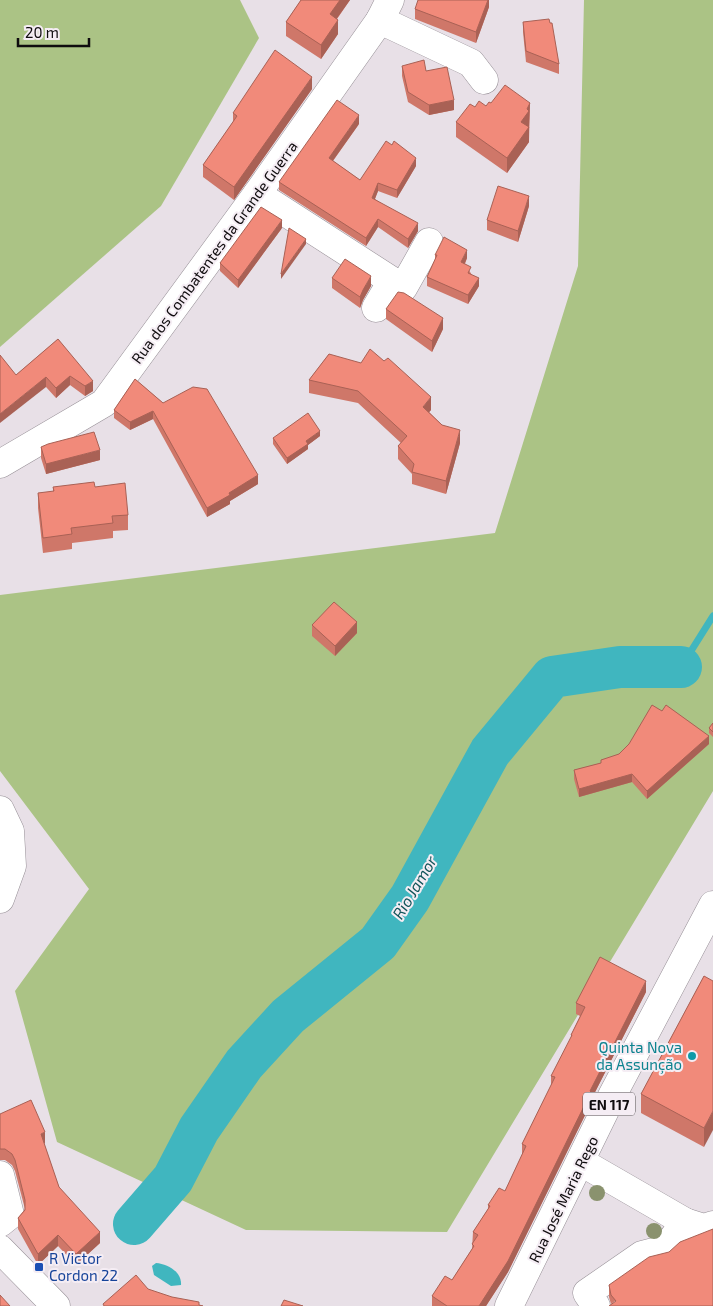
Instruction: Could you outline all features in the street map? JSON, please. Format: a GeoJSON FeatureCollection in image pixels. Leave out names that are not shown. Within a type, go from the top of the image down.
{"type":"FeatureCollection","features":[{"type":"Feature","properties":{"kind":"street"},"geometry":{"type":"LineString","coordinates":[[385,10],[471,63],[484,80]]}},
{"type":"Feature","properties":{"kind":"street","name":"Rua dos Combatentes da Grande Guerra"},"geometry":{"type":"LineString","coordinates":[[0,464],[104,403],[257,194],[385,10]]}},
{"type":"Feature","properties":{"kind":"street"},"geometry":{"type":"LineString","coordinates":[[257,194],[403,288],[429,242]]}},
{"type":"Feature","properties":{"kind":"street"},"geometry":{"type":"LineString","coordinates":[[376,308],[392,282]]}},
{"type":"Feature","properties":{"kind":"street"},"geometry":{"type":"LineString","coordinates":[[0,810],[10,831],[12,866],[0,899]]}},
{"type":"Feature","properties":{"kind":"street","name":"Rua José Maria Rego"},"geometry":{"type":"LineString","coordinates":[[509,1306],[613,1094],[713,905]]}},
{"type":"Feature","properties":{"kind":"street"},"geometry":{"type":"LineString","coordinates":[[581,1162],[685,1222],[704,1228],[713,1225]]}},
{"type":"Feature","properties":{"kind":"street"},"geometry":{"type":"LineString","coordinates":[[0,1175],[10,1215],[0,1223]]}},
{"type":"Feature","properties":{"kind":"street"},"geometry":{"type":"LineString","coordinates":[[596,1306],[587,1294],[642,1255],[665,1249],[685,1222]]}},
{"type":"Feature","properties":{"kind":"street"},"geometry":{"type":"LineString","coordinates":[[0,1249],[56,1306]]}},
{"type":"Feature","properties":{"kind":"green space"},"geometry":{"type":"Polygon","coordinates":[[[0,0],[240,0],[259,38],[161,206],[0,347],[0,0]]]}},
{"type":"Feature","properties":{"kind":"green space"},"geometry":{"type":"Polygon","coordinates":[[[584,0],[713,0],[713,791],[447,1232],[246,1230],[57,1142],[15,991],[89,889],[0,771],[0,595],[495,533],[578,266],[584,0]]]}},
{"type":"Feature","properties":{"kind":"water"},"geometry":{"type":"Polygon","coordinates":[[[156,1263],[165,1265],[177,1273],[181,1280],[181,1285],[171,1286],[154,1275],[152,1266],[156,1263]]]}},
{"type":"Feature","properties":{"kind":"building"},"geometry":{"type":"Polygon","coordinates":[[[301,0],[340,0],[330,14],[338,20],[321,45],[286,22],[301,0]]]}},
{"type":"Feature","properties":{"kind":"building"},"geometry":{"type":"Polygon","coordinates":[[[418,0],[488,0],[476,32],[415,9],[418,0]]]}},
{"type":"Feature","properties":{"kind":"building"},"geometry":{"type":"Polygon","coordinates":[[[549,19],[550,23],[552,23],[559,64],[526,51],[523,22],[549,19]]]}},
{"type":"Feature","properties":{"kind":"building"},"geometry":{"type":"Polygon","coordinates":[[[275,50],[312,77],[234,187],[203,165],[237,116],[233,113],[275,50]]]}},
{"type":"Feature","properties":{"kind":"building"},"geometry":{"type":"Polygon","coordinates":[[[424,60],[426,71],[447,67],[454,100],[429,105],[408,92],[402,66],[424,60]]]}},
{"type":"Feature","properties":{"kind":"building"},"geometry":{"type":"Polygon","coordinates":[[[505,85],[530,103],[527,109],[529,111],[521,122],[529,127],[507,158],[456,122],[470,104],[475,107],[479,101],[486,106],[489,102],[491,103],[505,85]]]}},
{"type":"Feature","properties":{"kind":"building"},"geometry":{"type":"Polygon","coordinates":[[[337,100],[359,115],[329,158],[360,180],[386,141],[392,145],[394,141],[416,158],[397,190],[378,183],[372,198],[418,223],[408,239],[378,219],[366,238],[279,182],[337,100]]]}},
{"type":"Feature","properties":{"kind":"building"},"geometry":{"type":"Polygon","coordinates":[[[498,186],[529,196],[518,231],[487,220],[498,186]]]}},
{"type":"Feature","properties":{"kind":"building"},"geometry":{"type":"Polygon","coordinates":[[[261,207],[282,220],[238,280],[220,263],[261,207]]]}},
{"type":"Feature","properties":{"kind":"building"},"geometry":{"type":"Polygon","coordinates":[[[289,228],[306,239],[281,274],[289,228]]]}},
{"type":"Feature","properties":{"kind":"building"},"geometry":{"type":"Polygon","coordinates":[[[444,237],[467,250],[461,262],[471,267],[468,273],[479,278],[468,295],[427,277],[444,237]]]}},
{"type":"Feature","properties":{"kind":"building"},"geometry":{"type":"Polygon","coordinates":[[[345,259],[371,276],[360,297],[332,278],[345,259]]]}},
{"type":"Feature","properties":{"kind":"building"},"geometry":{"type":"Polygon","coordinates":[[[398,292],[404,293],[443,318],[432,341],[386,309],[398,292]]]}},
{"type":"Feature","properties":{"kind":"building"},"geometry":{"type":"Polygon","coordinates":[[[58,339],[93,381],[85,386],[70,376],[56,388],[46,377],[0,414],[0,355],[16,375],[58,339]]]}},
{"type":"Feature","properties":{"kind":"building"},"geometry":{"type":"Polygon","coordinates":[[[370,349],[384,361],[388,358],[431,397],[423,407],[442,425],[460,430],[446,481],[412,472],[414,464],[398,446],[407,436],[358,391],[309,380],[329,354],[361,363],[370,349]]]}},
{"type":"Feature","properties":{"kind":"building"},"geometry":{"type":"Polygon","coordinates":[[[135,379],[163,403],[193,387],[207,389],[258,475],[229,493],[230,495],[207,508],[153,411],[130,422],[114,410],[135,379]]]}},
{"type":"Feature","properties":{"kind":"building"},"geometry":{"type":"Polygon","coordinates":[[[308,413],[320,431],[306,441],[308,444],[287,458],[273,438],[308,413]]]}},
{"type":"Feature","properties":{"kind":"building"},"geometry":{"type":"Polygon","coordinates":[[[94,432],[100,450],[46,464],[41,447],[94,432]]]}},
{"type":"Feature","properties":{"kind":"building"},"geometry":{"type":"Polygon","coordinates":[[[94,482],[95,487],[125,483],[128,515],[112,516],[113,523],[71,528],[72,534],[43,538],[38,493],[54,491],[53,487],[94,482]]]}},
{"type":"Feature","properties":{"kind":"building"},"geometry":{"type":"Polygon","coordinates":[[[334,602],[357,622],[335,646],[312,625],[334,602]]]}},
{"type":"Feature","properties":{"kind":"building"},"geometry":{"type":"Polygon","coordinates":[[[652,705],[662,711],[666,705],[709,736],[647,791],[632,774],[579,789],[574,770],[601,763],[601,760],[619,754],[629,744],[652,705]]]}},
{"type":"Feature","properties":{"kind":"building"},"geometry":{"type":"Polygon","coordinates":[[[713,723],[713,732],[709,728],[713,723]]]}},
{"type":"Feature","properties":{"kind":"building"},"geometry":{"type":"Polygon","coordinates":[[[600,957],[646,981],[590,1091],[508,1261],[479,1306],[447,1306],[432,1296],[445,1276],[452,1280],[474,1246],[472,1244],[478,1235],[473,1232],[490,1206],[488,1205],[499,1188],[505,1191],[526,1146],[522,1144],[555,1077],[551,1076],[585,1007],[576,1003],[600,957]]]}},
{"type":"Feature","properties":{"kind":"building","name":"Quinta Nova da Assunção"},"geometry":{"type":"Polygon","coordinates":[[[704,976],[713,981],[713,1111],[704,1128],[641,1094],[704,976]]]}},
{"type":"Feature","properties":{"kind":"building"},"geometry":{"type":"Polygon","coordinates":[[[31,1100],[45,1132],[41,1134],[59,1187],[100,1232],[76,1254],[58,1235],[38,1254],[18,1218],[25,1210],[25,1200],[15,1160],[12,1154],[5,1149],[0,1149],[0,1114],[31,1100]]]}},
{"type":"Feature","properties":{"kind":"building"},"geometry":{"type":"Polygon","coordinates":[[[713,1229],[713,1306],[609,1306],[616,1301],[611,1295],[609,1285],[649,1257],[669,1252],[680,1242],[713,1229]]]}},
{"type":"Feature","properties":{"kind":"building"},"geometry":{"type":"Polygon","coordinates":[[[136,1275],[148,1289],[172,1297],[199,1302],[199,1305],[203,1306],[104,1306],[103,1304],[136,1275]]]}},
{"type":"Feature","properties":{"kind":"building"},"geometry":{"type":"Polygon","coordinates":[[[0,1295],[10,1306],[0,1306],[0,1295]]]}},
{"type":"Feature","properties":{"kind":"building"},"geometry":{"type":"Polygon","coordinates":[[[284,1300],[303,1306],[281,1306],[284,1300]]]}},
{"type":"Feature","properties":{"kind":"waterway","name":"Rio Jamor"},"geometry":{"type":"LineString","coordinates":[[681,667],[713,616]]}},
{"type":"Feature","properties":{"kind":"waterway","name":"Rio Jamor"},"geometry":{"type":"LineString","coordinates":[[134,1224],[173,1179],[199,1129],[244,1064],[288,1016],[378,943],[410,898],[490,752],[552,677],[620,667],[681,667]]}},
{"type":"Feature","properties":{"kind":"place","name":"Quinta Nova da Assunção"},"geometry":{"type":"Point","coordinates":[692,1056]}},
{"type":"Feature","properties":{"kind":"place","name":"R Victor Cordon 22"},"geometry":{"type":"Point","coordinates":[39,1267]}}]}
